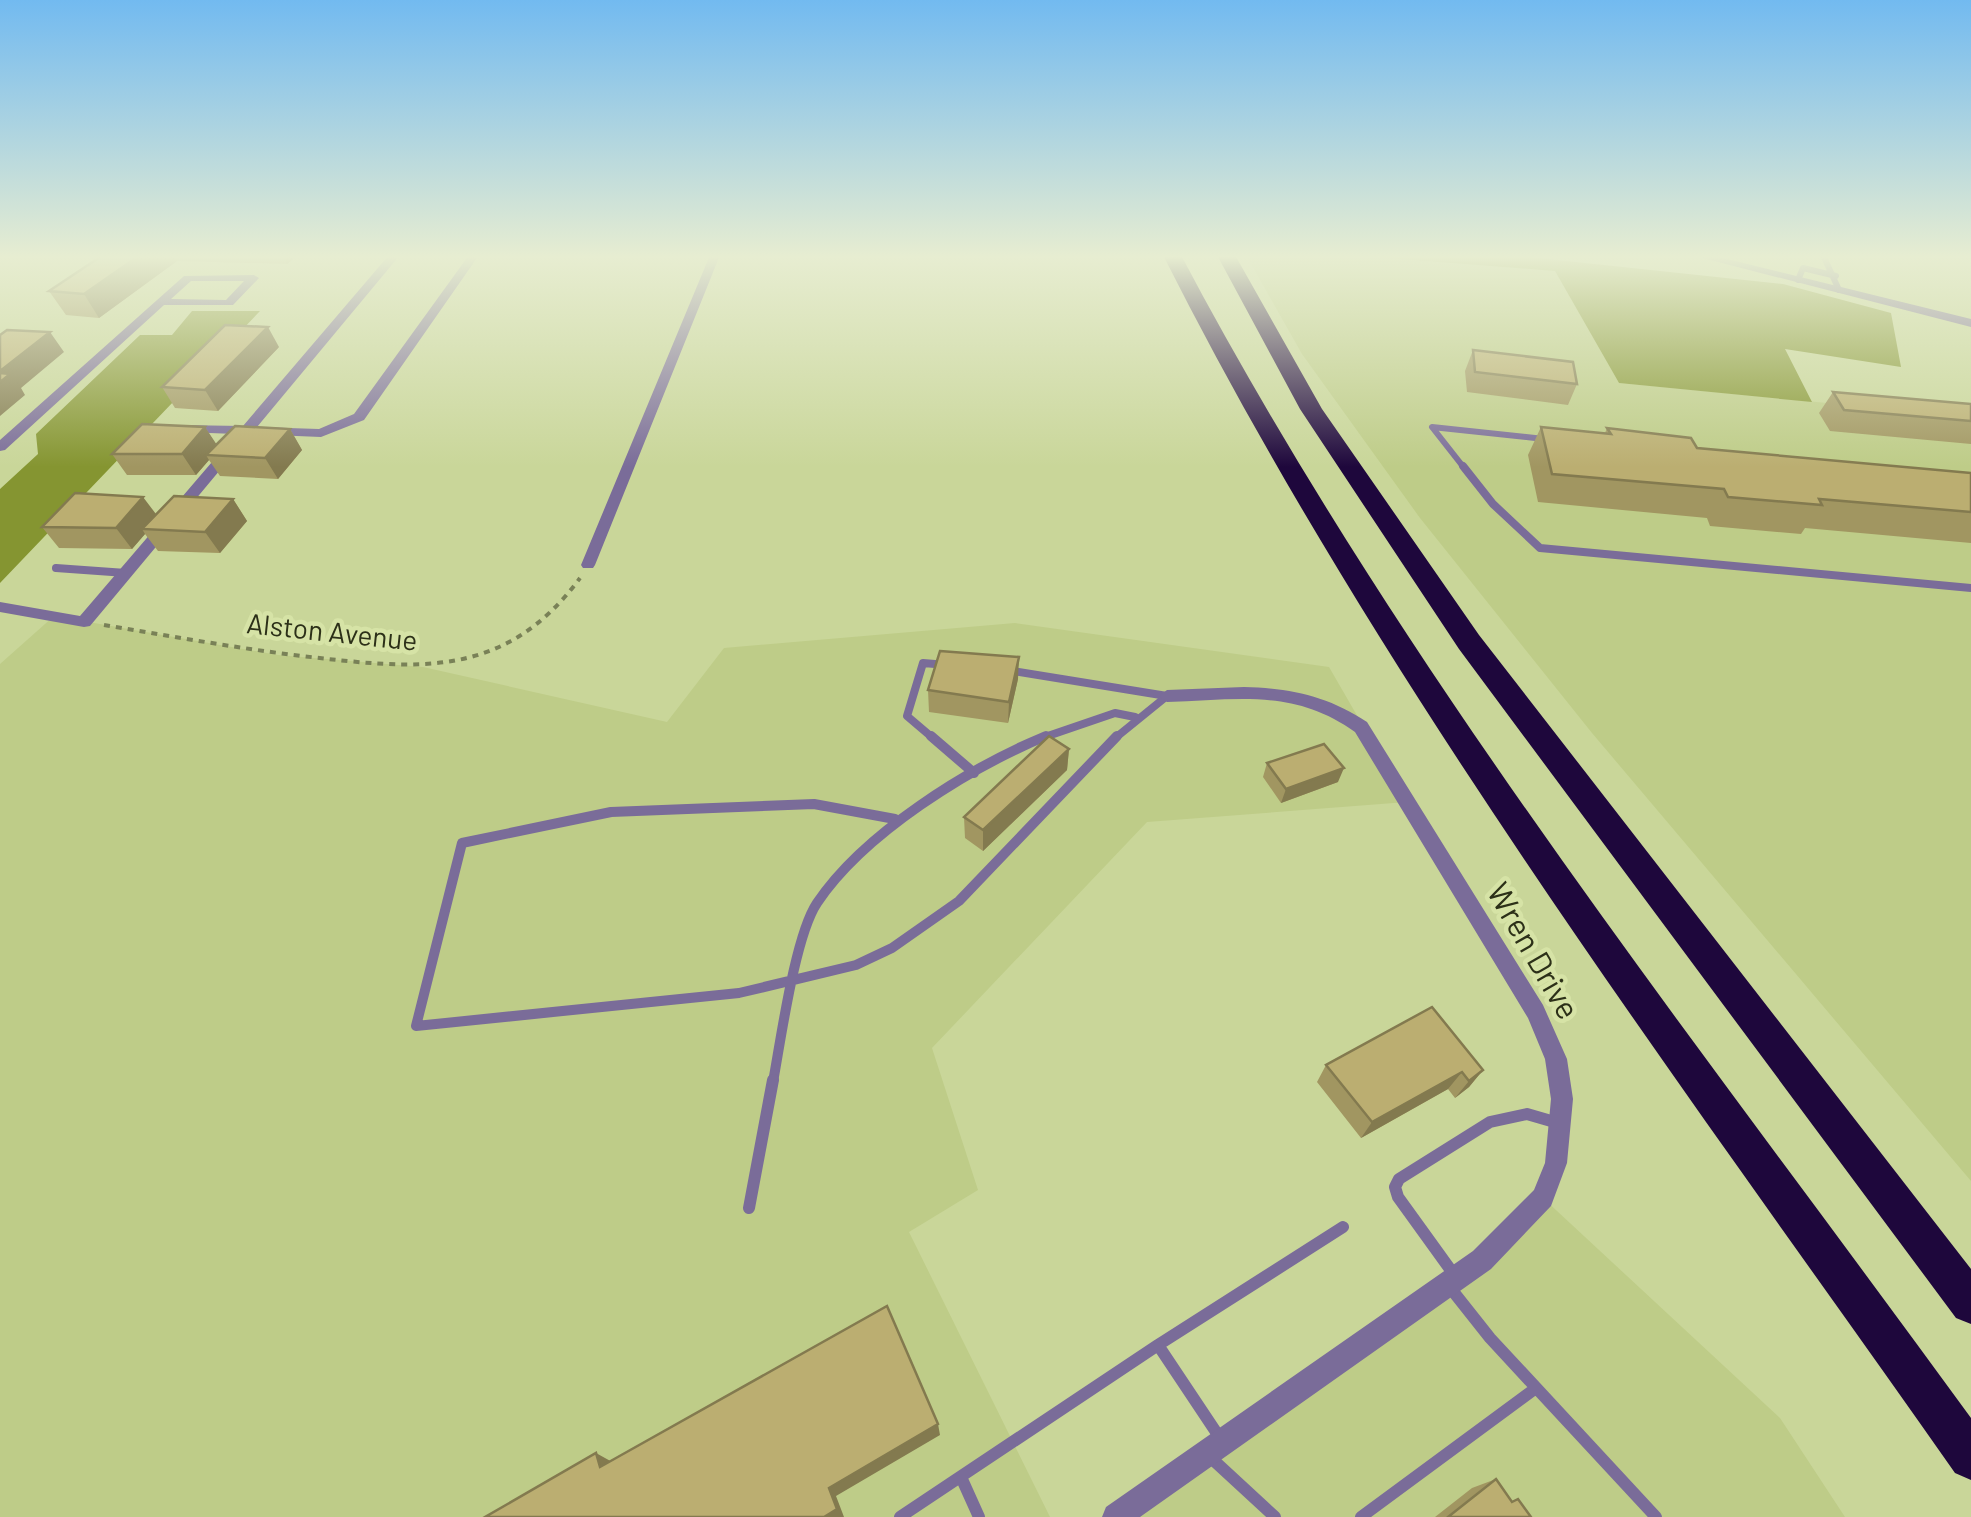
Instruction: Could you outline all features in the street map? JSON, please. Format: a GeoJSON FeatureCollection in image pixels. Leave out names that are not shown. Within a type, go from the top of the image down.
{"type":"FeatureCollection","features":[{"type":"Feature","properties":{"kind":"highway"},"geometry":{"type":"LineString","coordinates":[[1208,326],[1246,400],[1386,627],[1538,849],[1971,1457]]}},
{"type":"Feature","properties":{"kind":"highway"},"geometry":{"type":"LineString","coordinates":[[1265,326],[1311,409],[1468,642],[1971,1304]]}},
{"type":"Feature","properties":{"kind":"street"},"geometry":{"type":"LineString","coordinates":[[0,447],[135,326]]}},
{"type":"Feature","properties":{"kind":"street"},"geometry":{"type":"LineString","coordinates":[[0,607],[84,622],[335,326]]}},
{"type":"Feature","properties":{"kind":"street"},"geometry":{"type":"LineString","coordinates":[[162,427],[321,434],[359,417],[424,326]]}},
{"type":"Feature","properties":{"kind":"street"},"geometry":{"type":"LineString","coordinates":[[588,565],[686,326]]}},
{"type":"Feature","properties":{"kind":"street","name":"Wren Drive"},"geometry":{"type":"LineString","coordinates":[[1116,1517],[1216,1450],[1494,1249],[1543,1198],[1556,1163],[1561,1124],[1556,1059],[1536,1012],[1360,727],[1332,706],[1304,695],[1168,696]]}},
{"type":"Feature","properties":{"kind":"lane"},"geometry":{"type":"LineString","coordinates":[[1549,440],[1432,427],[1493,504],[1540,548],[1971,588]]}},
{"type":"Feature","properties":{"kind":"lane"},"geometry":{"type":"LineString","coordinates":[[56,568],[126,573]]}},
{"type":"Feature","properties":{"kind":"lane"},"geometry":{"type":"LineString","coordinates":[[960,666],[924,663],[907,716],[974,774]]}},
{"type":"Feature","properties":{"kind":"lane"},"geometry":{"type":"LineString","coordinates":[[996,669],[1051,674],[1168,696]]}},
{"type":"Feature","properties":{"kind":"lane"},"geometry":{"type":"LineString","coordinates":[[895,819],[814,804],[612,812],[462,844],[416,1026],[766,992],[878,956],[928,926],[1011,851],[1136,717],[1168,696]]}},
{"type":"Feature","properties":{"kind":"lane"},"geometry":{"type":"LineString","coordinates":[[749,1208],[792,982],[816,904],[895,819],[1041,738],[1115,713],[1136,717]]}},
{"type":"Feature","properties":{"kind":"lane"},"geometry":{"type":"LineString","coordinates":[[1561,1124],[1527,1114],[1490,1122],[1399,1179],[1395,1187],[1398,1198],[1452,1282],[1536,1388],[1656,1517]]}},
{"type":"Feature","properties":{"kind":"lane"},"geometry":{"type":"LineString","coordinates":[[900,1517],[1158,1345],[1343,1228]]}},
{"type":"Feature","properties":{"kind":"lane"},"geometry":{"type":"LineString","coordinates":[[1158,1345],[1216,1450],[1275,1517]]}},
{"type":"Feature","properties":{"kind":"lane"},"geometry":{"type":"LineString","coordinates":[[1361,1517],[1536,1388]]}},
{"type":"Feature","properties":{"kind":"lane"},"geometry":{"type":"LineString","coordinates":[[961,1478],[979,1517]]}},
{"type":"Feature","properties":{"kind":"path","name":"Alston Avenue"},"geometry":{"type":"LineString","coordinates":[[84,622],[278,655],[423,668],[511,644],[563,604],[588,565]]}},
{"type":"Feature","properties":{"kind":"shaded area"},"geometry":{"type":"Polygon","coordinates":[[[180,326],[246,326],[0,583],[0,489],[38,454],[36,434],[140,335],[172,335],[180,326]]]}},
{"type":"Feature","properties":{"kind":"shaded area"},"geometry":{"type":"Polygon","coordinates":[[[1286,326],[1586,326],[1619,383],[1971,417],[1971,1181],[1592,733],[1420,518],[1302,354],[1286,326]]]}},
{"type":"Feature","properties":{"kind":"shaded area"},"geometry":{"type":"Polygon","coordinates":[[[1586,326],[1893,326],[1901,367],[1785,349],[1812,402],[1619,383],[1586,326]]]}},
{"type":"Feature","properties":{"kind":"shaded area"},"geometry":{"type":"Polygon","coordinates":[[[54,616],[278,655],[423,667],[667,722],[724,648],[1015,623],[1329,667],[1407,802],[1147,822],[932,1048],[978,1190],[909,1232],[1050,1517],[0,1517],[0,664],[54,616]]]}},
{"type":"Feature","properties":{"kind":"shaded area"},"geometry":{"type":"Polygon","coordinates":[[[1543,1198],[1780,1418],[1845,1517],[1116,1517],[1224,1444],[1543,1198]]]}},
{"type":"Feature","properties":{"kind":"building"},"geometry":{"type":"Polygon","coordinates":[[[224,326],[268,327],[205,390],[162,387],[224,326]]]}},
{"type":"Feature","properties":{"kind":"building"},"geometry":{"type":"Polygon","coordinates":[[[7,330],[50,332],[0,371],[0,335],[7,330]]]}},
{"type":"Feature","properties":{"kind":"building"},"geometry":{"type":"Polygon","coordinates":[[[1473,350],[1573,362],[1577,384],[1475,372],[1473,350]]]}},
{"type":"Feature","properties":{"kind":"building"},"geometry":{"type":"Polygon","coordinates":[[[1833,392],[1971,404],[1971,421],[1844,410],[1833,392]]]}},
{"type":"Feature","properties":{"kind":"building"},"geometry":{"type":"Polygon","coordinates":[[[142,424],[205,427],[182,454],[112,454],[142,424]]]}},
{"type":"Feature","properties":{"kind":"building"},"geometry":{"type":"Polygon","coordinates":[[[235,426],[290,429],[265,458],[206,455],[235,426]]]}},
{"type":"Feature","properties":{"kind":"building"},"geometry":{"type":"Polygon","coordinates":[[[1541,427],[1611,434],[1607,428],[1691,438],[1697,448],[1971,473],[1971,512],[1819,499],[1822,505],[1728,497],[1724,489],[1552,474],[1541,427]]]}},
{"type":"Feature","properties":{"kind":"building"},"geometry":{"type":"Polygon","coordinates":[[[75,493],[143,497],[116,528],[42,527],[75,493]]]}},
{"type":"Feature","properties":{"kind":"building"},"geometry":{"type":"Polygon","coordinates":[[[174,496],[233,499],[205,532],[142,529],[174,496]]]}},
{"type":"Feature","properties":{"kind":"building"},"geometry":{"type":"Polygon","coordinates":[[[940,651],[1019,657],[1009,702],[928,690],[940,651]]]}},
{"type":"Feature","properties":{"kind":"building"},"geometry":{"type":"Polygon","coordinates":[[[1049,736],[1069,749],[983,830],[964,817],[1049,736]]]}},
{"type":"Feature","properties":{"kind":"building"},"geometry":{"type":"Polygon","coordinates":[[[1324,744],[1344,768],[1286,789],[1267,763],[1324,744]]]}},
{"type":"Feature","properties":{"kind":"building"},"geometry":{"type":"Polygon","coordinates":[[[1432,1007],[1483,1070],[1469,1081],[1462,1072],[1372,1122],[1326,1065],[1432,1007]]]}},
{"type":"Feature","properties":{"kind":"building"},"geometry":{"type":"Polygon","coordinates":[[[887,1306],[938,1424],[829,1488],[837,1509],[824,1517],[485,1517],[596,1453],[600,1467],[887,1306]]]}},
{"type":"Feature","properties":{"kind":"building"},"geometry":{"type":"Polygon","coordinates":[[[1496,1479],[1512,1502],[1518,1499],[1531,1517],[1448,1517],[1496,1479]]]}}]}
